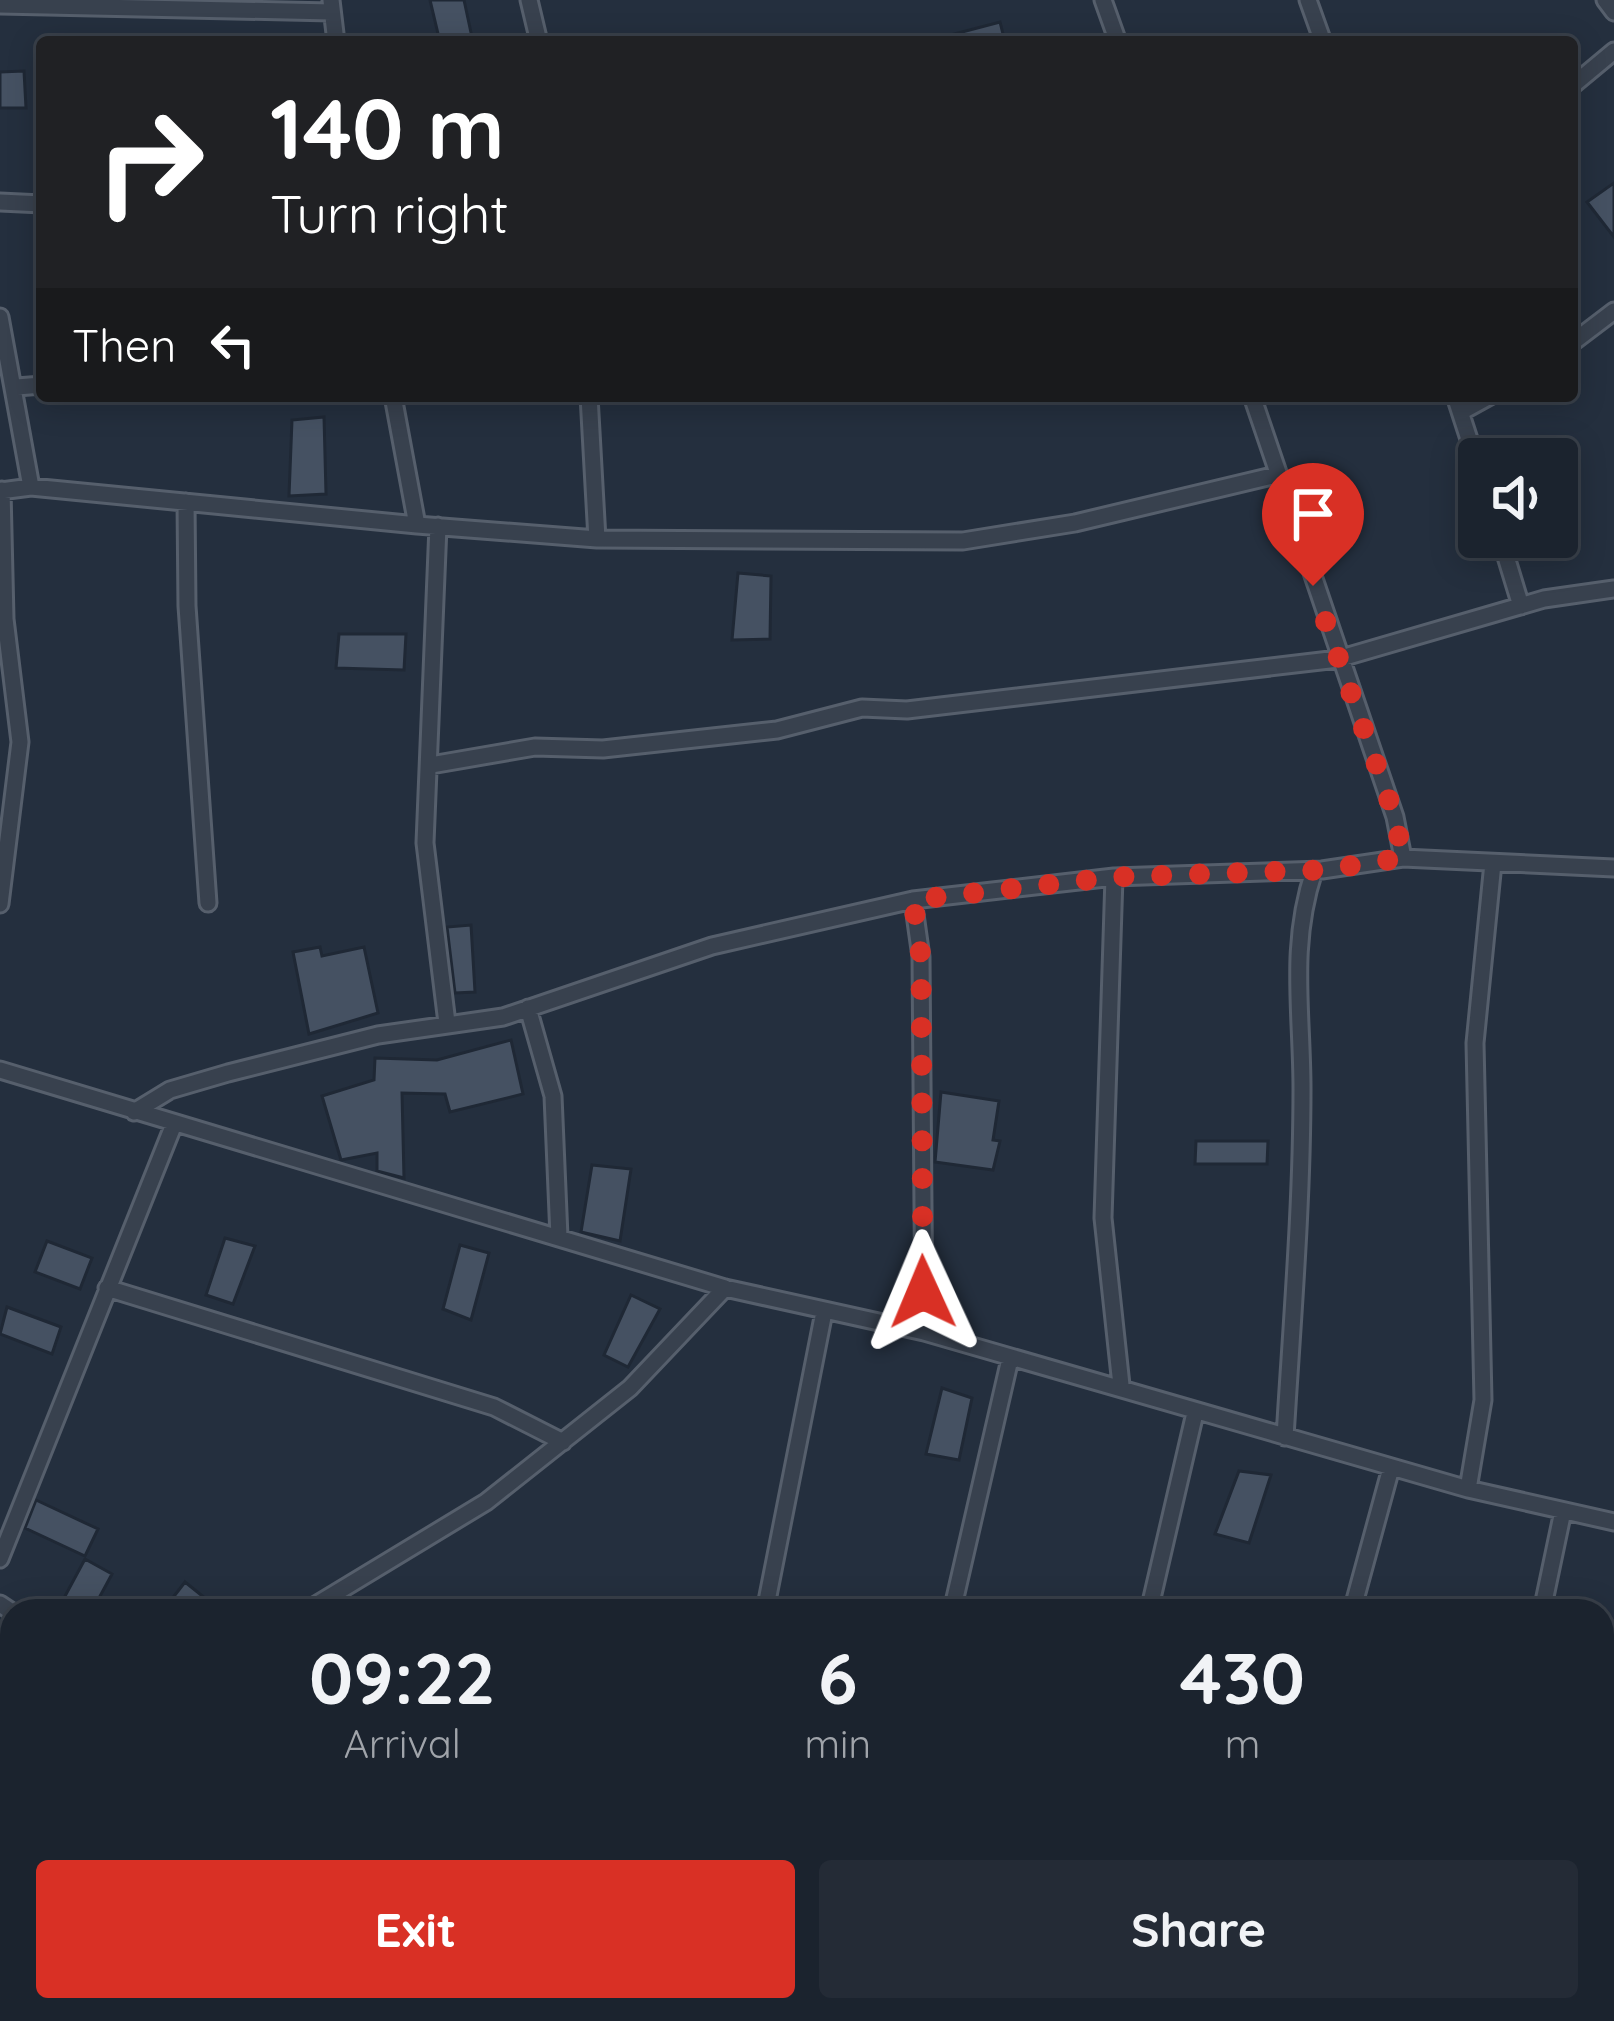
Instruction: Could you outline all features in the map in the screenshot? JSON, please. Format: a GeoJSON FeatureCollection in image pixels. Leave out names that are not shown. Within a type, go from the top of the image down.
{"type":"FeatureCollection","features":[{"type":"Feature","properties":{"kind":"street"},"geometry":{"type":"LineString","coordinates":[[530,0],[538,36]]}},
{"type":"Feature","properties":{"kind":"street"},"geometry":{"type":"LineString","coordinates":[[1103,0],[1116,36]]}},
{"type":"Feature","properties":{"kind":"street"},"geometry":{"type":"LineString","coordinates":[[1308,0],[1321,36]]}},
{"type":"Feature","properties":{"kind":"street"},"geometry":{"type":"LineString","coordinates":[[1605,0],[1614,12]]}},
{"type":"Feature","properties":{"kind":"street"},"geometry":{"type":"LineString","coordinates":[[0,5],[332,6],[335,36]]}},
{"type":"Feature","properties":{"kind":"street"},"geometry":{"type":"LineString","coordinates":[[1578,81],[1614,51]]}},
{"type":"Feature","properties":{"kind":"street"},"geometry":{"type":"LineString","coordinates":[[0,202],[36,204]]}},
{"type":"Feature","properties":{"kind":"street"},"geometry":{"type":"LineString","coordinates":[[1578,338],[1614,311]]}},
{"type":"Feature","properties":{"kind":"street"},"geometry":{"type":"LineString","coordinates":[[0,317],[31,487]]}},
{"type":"Feature","properties":{"kind":"street"},"geometry":{"type":"LineString","coordinates":[[16,387],[36,386]]}},
{"type":"Feature","properties":{"kind":"street"},"geometry":{"type":"LineString","coordinates":[[394,402],[417,525]]}},
{"type":"Feature","properties":{"kind":"street"},"geometry":{"type":"LineString","coordinates":[[589,402],[597,539]]}},
{"type":"Feature","properties":{"kind":"street"},"geometry":{"type":"LineString","coordinates":[[1254,402],[1388,795],[1403,858]]}},
{"type":"Feature","properties":{"kind":"street"},"geometry":{"type":"LineString","coordinates":[[1458,404],[1469,438]]}},
{"type":"Feature","properties":{"kind":"street"},"geometry":{"type":"LineString","coordinates":[[0,904],[20,742],[5,619],[1,490],[31,487],[597,539],[964,541],[1076,524],[1276,476]]}},
{"type":"Feature","properties":{"kind":"street"},"geometry":{"type":"LineString","coordinates":[[186,502],[187,606],[208,903]]}},
{"type":"Feature","properties":{"kind":"street"},"geometry":{"type":"LineString","coordinates":[[438,526],[425,843],[447,1023]]}},
{"type":"Feature","properties":{"kind":"street"},"geometry":{"type":"LineString","coordinates":[[1506,558],[1521,606]]}},
{"type":"Feature","properties":{"kind":"street"},"geometry":{"type":"LineString","coordinates":[[430,765],[535,747],[603,749],[777,730],[862,709],[908,710],[1155,684],[1204,670],[1338,659],[1582,590],[1614,589]]}},
{"type":"Feature","properties":{"kind":"street"},"geometry":{"type":"LineString","coordinates":[[134,1112],[170,1090],[208,1079],[447,1023],[503,1017],[712,946],[913,900],[1114,877],[1314,871],[1403,858],[1614,868]]}},
{"type":"Feature","properties":{"kind":"street"},"geometry":{"type":"LineString","coordinates":[[1468,1490],[1483,1400],[1475,1043],[1493,863]]}},
{"type":"Feature","properties":{"kind":"street"},"geometry":{"type":"LineString","coordinates":[[1285,1438],[1302,1085],[1295,961],[1302,907],[1314,871]]}},
{"type":"Feature","properties":{"kind":"street"},"geometry":{"type":"LineString","coordinates":[[1114,877],[1102,1218],[1121,1385]]}},
{"type":"Feature","properties":{"kind":"street"},"geometry":{"type":"LineString","coordinates":[[913,900],[921,957],[924,1332]]}},
{"type":"Feature","properties":{"kind":"street"},"geometry":{"type":"LineString","coordinates":[[528,1008],[553,1096],[560,1237]]}},
{"type":"Feature","properties":{"kind":"street"},"geometry":{"type":"LineString","coordinates":[[1,1076],[725,1288],[924,1332],[1010,1359],[1121,1385],[1196,1413],[1468,1490],[1614,1522]]}},
{"type":"Feature","properties":{"kind":"street"},"geometry":{"type":"LineString","coordinates":[[0,1559],[174,1124]]}},
{"type":"Feature","properties":{"kind":"street"},"geometry":{"type":"LineString","coordinates":[[106,1288],[494,1407],[562,1442]]}},
{"type":"Feature","properties":{"kind":"street"},"geometry":{"type":"LineString","coordinates":[[326,1599],[486,1502],[631,1388],[725,1288]]}},
{"type":"Feature","properties":{"kind":"street"},"geometry":{"type":"LineString","coordinates":[[767,1599],[824,1312]]}},
{"type":"Feature","properties":{"kind":"street"},"geometry":{"type":"LineString","coordinates":[[955,1599],[1010,1359]]}},
{"type":"Feature","properties":{"kind":"street"},"geometry":{"type":"LineString","coordinates":[[1152,1599],[1196,1413]]}},
{"type":"Feature","properties":{"kind":"street"},"geometry":{"type":"LineString","coordinates":[[1355,1599],[1391,1468]]}},
{"type":"Feature","properties":{"kind":"street"},"geometry":{"type":"LineString","coordinates":[[1545,1599],[1563,1511]]}},
{"type":"Feature","properties":{"kind":"building"},"geometry":{"type":"Polygon","coordinates":[[[430,0],[464,0],[472,36],[439,36],[430,0]]]}},
{"type":"Feature","properties":{"kind":"building"},"geometry":{"type":"Polygon","coordinates":[[[1000,22],[1004,36],[947,36],[1000,22]]]}},
{"type":"Feature","properties":{"kind":"building"},"geometry":{"type":"Polygon","coordinates":[[[24,71],[26,108],[0,108],[0,72],[24,71]]]}},
{"type":"Feature","properties":{"kind":"building"},"geometry":{"type":"Polygon","coordinates":[[[1614,183],[1614,237],[1587,202],[1614,183]]]}},
{"type":"Feature","properties":{"kind":"building"},"geometry":{"type":"Polygon","coordinates":[[[324,417],[326,494],[289,496],[292,420],[324,417]]]}},
{"type":"Feature","properties":{"kind":"building"},"geometry":{"type":"Polygon","coordinates":[[[738,573],[771,576],[770,639],[732,640],[738,573]]]}},
{"type":"Feature","properties":{"kind":"building"},"geometry":{"type":"Polygon","coordinates":[[[339,634],[406,634],[404,670],[336,668],[339,634]]]}},
{"type":"Feature","properties":{"kind":"building"},"geometry":{"type":"Polygon","coordinates":[[[471,925],[475,992],[455,993],[447,927],[471,925]]]}},
{"type":"Feature","properties":{"kind":"building"},"geometry":{"type":"Polygon","coordinates":[[[320,947],[322,956],[364,947],[378,1013],[309,1034],[293,952],[320,947]]]}},
{"type":"Feature","properties":{"kind":"building"},"geometry":{"type":"Polygon","coordinates":[[[511,1040],[523,1094],[450,1112],[445,1094],[402,1093],[404,1178],[377,1171],[377,1153],[341,1160],[322,1096],[374,1080],[375,1058],[437,1060],[511,1040]]]}},
{"type":"Feature","properties":{"kind":"building"},"geometry":{"type":"Polygon","coordinates":[[[941,1092],[999,1101],[993,1140],[1000,1141],[993,1170],[935,1162],[941,1092]]]}},
{"type":"Feature","properties":{"kind":"building"},"geometry":{"type":"Polygon","coordinates":[[[1196,1141],[1268,1141],[1267,1164],[1195,1164],[1196,1141]]]}},
{"type":"Feature","properties":{"kind":"building"},"geometry":{"type":"Polygon","coordinates":[[[592,1165],[631,1169],[620,1241],[581,1232],[592,1165]]]}},
{"type":"Feature","properties":{"kind":"building"},"geometry":{"type":"Polygon","coordinates":[[[225,1238],[255,1246],[233,1304],[206,1295],[225,1238]]]}},
{"type":"Feature","properties":{"kind":"building"},"geometry":{"type":"Polygon","coordinates":[[[47,1241],[92,1258],[80,1289],[35,1272],[47,1241]]]}},
{"type":"Feature","properties":{"kind":"building"},"geometry":{"type":"Polygon","coordinates":[[[460,1245],[489,1253],[471,1320],[443,1309],[460,1245]]]}},
{"type":"Feature","properties":{"kind":"building"},"geometry":{"type":"Polygon","coordinates":[[[631,1295],[660,1309],[628,1367],[604,1355],[631,1295]]]}},
{"type":"Feature","properties":{"kind":"building"},"geometry":{"type":"Polygon","coordinates":[[[7,1307],[61,1327],[52,1354],[0,1334],[7,1307]]]}},
{"type":"Feature","properties":{"kind":"building"},"geometry":{"type":"Polygon","coordinates":[[[942,1388],[972,1398],[959,1460],[926,1454],[942,1388]]]}},
{"type":"Feature","properties":{"kind":"building"},"geometry":{"type":"Polygon","coordinates":[[[1239,1471],[1271,1475],[1249,1543],[1215,1534],[1239,1471]]]}},
{"type":"Feature","properties":{"kind":"building"},"geometry":{"type":"Polygon","coordinates":[[[36,1500],[98,1529],[85,1556],[25,1528],[36,1500]]]}},
{"type":"Feature","properties":{"kind":"building"},"geometry":{"type":"Polygon","coordinates":[[[85,1559],[112,1574],[98,1599],[63,1599],[85,1559]]]}},
{"type":"Feature","properties":{"kind":"building"},"geometry":{"type":"Polygon","coordinates":[[[185,1582],[206,1599],[172,1599],[185,1582]]]}},
{"type":"Feature","properties":{"kind":"route"},"geometry":{"type":"LineString","coordinates":[[923,1292],[921,957],[913,900],[1114,877],[1322,870],[1403,858],[1395,817],[1313,586]]}}]}
